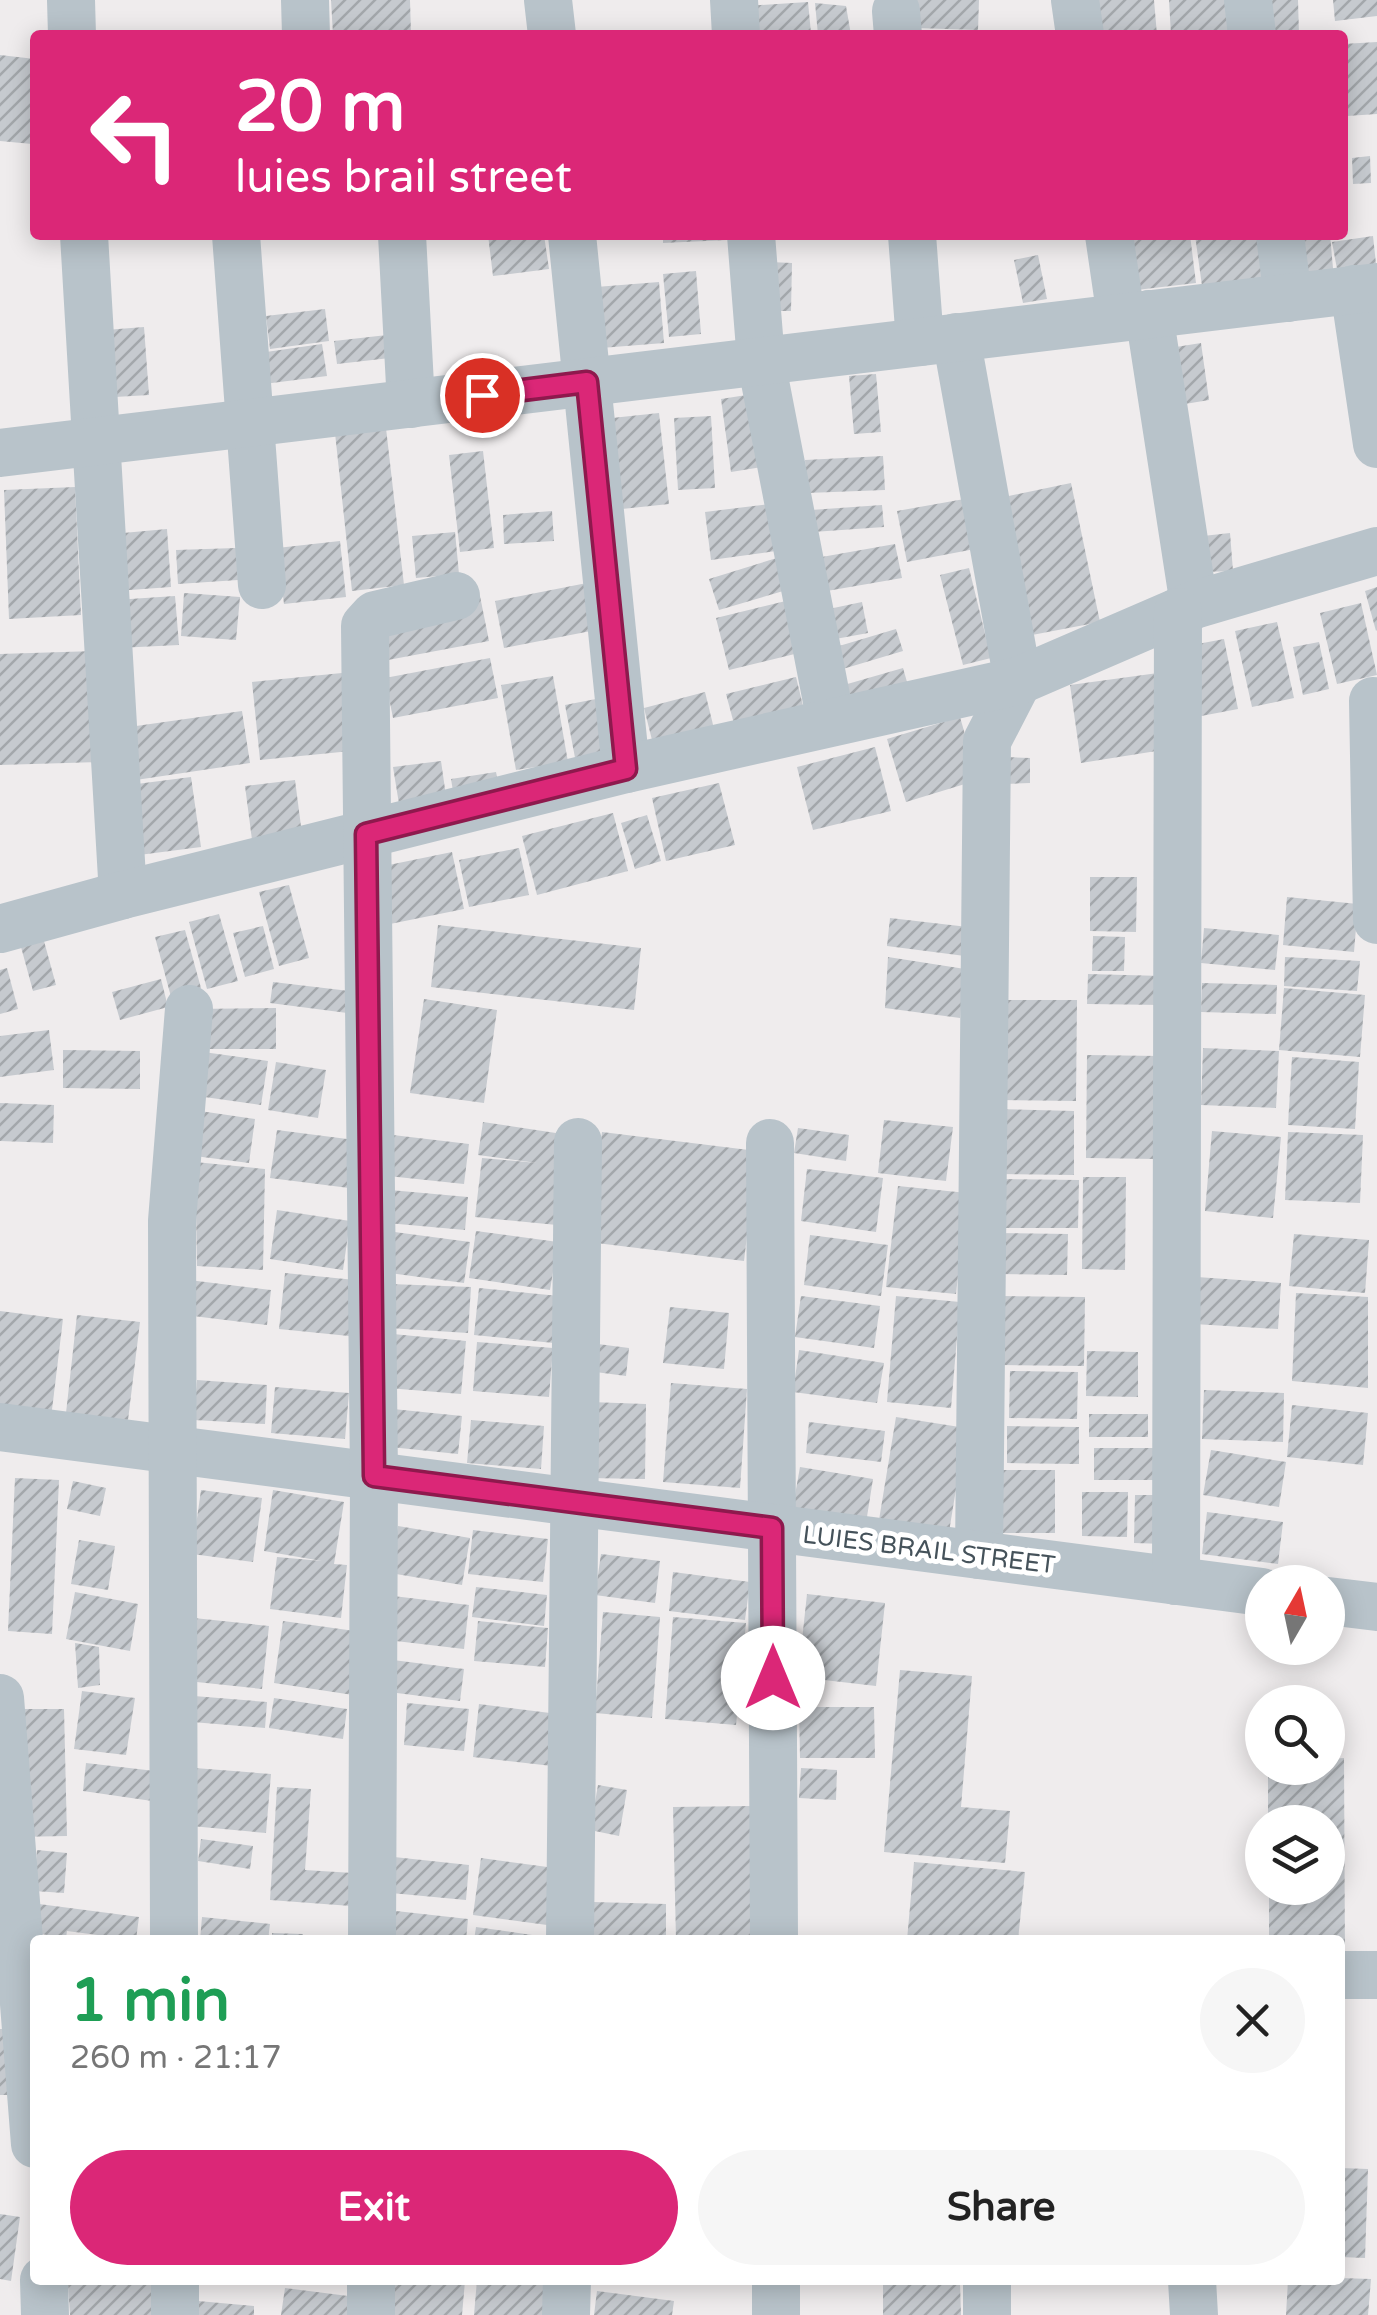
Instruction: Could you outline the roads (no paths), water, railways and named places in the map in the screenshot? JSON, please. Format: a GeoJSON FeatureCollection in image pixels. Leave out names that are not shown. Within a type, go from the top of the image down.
{"type":"FeatureCollection","features":[{"type":"Feature","properties":{"kind":"street"},"geometry":{"type":"LineString","coordinates":[[72,0],[72,30]]}},
{"type":"Feature","properties":{"kind":"street"},"geometry":{"type":"LineString","coordinates":[[305,0],[306,30]]}},
{"type":"Feature","properties":{"kind":"street"},"geometry":{"type":"LineString","coordinates":[[548,0],[551,30]]}},
{"type":"Feature","properties":{"kind":"street"},"geometry":{"type":"LineString","coordinates":[[734,0],[736,30]]}},
{"type":"Feature","properties":{"kind":"street"},"geometry":{"type":"LineString","coordinates":[[1075,0],[1079,30]]}},
{"type":"Feature","properties":{"kind":"street"},"geometry":{"type":"LineString","coordinates":[[1248,0],[1251,30]]}},
{"type":"Feature","properties":{"kind":"street"},"geometry":{"type":"LineString","coordinates":[[84,240],[123,894]]}},
{"type":"Feature","properties":{"kind":"street"},"geometry":{"type":"LineString","coordinates":[[236,240],[262,585]]}},
{"type":"Feature","properties":{"kind":"street"},"geometry":{"type":"LineString","coordinates":[[402,240],[412,404]]}},
{"type":"Feature","properties":{"kind":"street"},"geometry":{"type":"LineString","coordinates":[[573,240],[626,769]]}},
{"type":"Feature","properties":{"kind":"street"},"geometry":{"type":"LineString","coordinates":[[751,240],[761,361],[831,722]]}},
{"type":"Feature","properties":{"kind":"street"},"geometry":{"type":"LineString","coordinates":[[913,240],[1018,682],[987,740],[978,1555]]}},
{"type":"Feature","properties":{"kind":"street"},"geometry":{"type":"LineString","coordinates":[[1111,240],[1135,316],[1186,608],[1176,1581]]}},
{"type":"Feature","properties":{"kind":"street"},"geometry":{"type":"LineString","coordinates":[[1281,240],[1288,298]]}},
{"type":"Feature","properties":{"kind":"street"},"geometry":{"type":"LineString","coordinates":[[0,453],[1366,288],[1377,444]]}},
{"type":"Feature","properties":{"kind":"street"},"geometry":{"type":"LineString","coordinates":[[0,929],[123,894],[626,769],[1018,682],[1186,608],[1377,551]]}},
{"type":"Feature","properties":{"kind":"street"},"geometry":{"type":"LineString","coordinates":[[372,1935],[374,1476],[365,626],[375,615],[456,596]]}},
{"type":"Feature","properties":{"kind":"street"},"geometry":{"type":"LineString","coordinates":[[1373,701],[1377,920]]}},
{"type":"Feature","properties":{"kind":"street"},"geometry":{"type":"LineString","coordinates":[[174,1935],[172,1221],[188,1009]]}},
{"type":"Feature","properties":{"kind":"street"},"geometry":{"type":"LineString","coordinates":[[570,1935],[578,1142]]}},
{"type":"Feature","properties":{"kind":"street"},"geometry":{"type":"LineString","coordinates":[[770,1143],[774,1935]]}},
{"type":"Feature","properties":{"kind":"street","name":"LUIES BRAIL STREET"},"geometry":{"type":"LineString","coordinates":[[0,1428],[1245,1590]]}},
{"type":"Feature","properties":{"kind":"street"},"geometry":{"type":"LineString","coordinates":[[1345,1602],[1377,1607]]}},
{"type":"Feature","properties":{"kind":"street"},"geometry":{"type":"LineString","coordinates":[[0,1698],[30,2080]]}},
{"type":"Feature","properties":{"kind":"street"},"geometry":{"type":"LineString","coordinates":[[1345,1975],[1377,1976]]}},
{"type":"Feature","properties":{"kind":"street"},"geometry":{"type":"LineString","coordinates":[[44,2285],[45,2315]]}},
{"type":"Feature","properties":{"kind":"street"},"geometry":{"type":"LineString","coordinates":[[175,2285],[175,2315]]}},
{"type":"Feature","properties":{"kind":"street"},"geometry":{"type":"LineString","coordinates":[[371,2285],[371,2315]]}},
{"type":"Feature","properties":{"kind":"street"},"geometry":{"type":"LineString","coordinates":[[566,2315],[567,2285]]}},
{"type":"Feature","properties":{"kind":"street"},"geometry":{"type":"LineString","coordinates":[[776,2285],[776,2315]]}},
{"type":"Feature","properties":{"kind":"street"},"geometry":{"type":"LineString","coordinates":[[986,2285],[987,2315]]}},
{"type":"Feature","properties":{"kind":"street"},"geometry":{"type":"LineString","coordinates":[[1192,2285],[1194,2315]]}}]}
